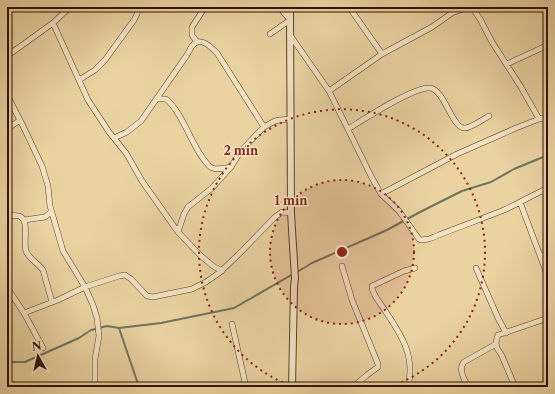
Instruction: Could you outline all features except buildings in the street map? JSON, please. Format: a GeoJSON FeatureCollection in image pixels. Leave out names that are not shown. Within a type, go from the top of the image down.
{"type":"FeatureCollection","features":[{"type":"Feature","properties":{"kind":"street"},"geometry":{"type":"LineString","coordinates":[[7,56],[53,23],[70,7]]}},
{"type":"Feature","properties":{"kind":"street"},"geometry":{"type":"LineString","coordinates":[[79,80],[95,70],[105,60],[134,20],[139,7]]}},
{"type":"Feature","properties":{"kind":"street"},"geometry":{"type":"LineString","coordinates":[[197,42],[192,35],[192,27],[205,7]]}},
{"type":"Feature","properties":{"kind":"street"},"geometry":{"type":"LineString","coordinates":[[279,7],[290,20]]}},
{"type":"Feature","properties":{"kind":"street"},"geometry":{"type":"LineString","coordinates":[[290,7],[290,212],[295,278],[292,387]]}},
{"type":"Feature","properties":{"kind":"street"},"geometry":{"type":"LineString","coordinates":[[349,7],[382,54]]}},
{"type":"Feature","properties":{"kind":"street"},"geometry":{"type":"LineString","coordinates":[[449,7],[452,13]]}},
{"type":"Feature","properties":{"kind":"street"},"geometry":{"type":"LineString","coordinates":[[329,91],[382,54],[432,27],[452,13],[468,7]]}},
{"type":"Feature","properties":{"kind":"street"},"geometry":{"type":"LineString","coordinates":[[472,7],[539,119]]}},
{"type":"Feature","properties":{"kind":"street"},"geometry":{"type":"LineString","coordinates":[[270,34],[290,20]]}},
{"type":"Feature","properties":{"kind":"street"},"geometry":{"type":"LineString","coordinates":[[53,23],[88,100],[109,132],[126,153],[142,181],[178,232],[201,256],[222,271]]}},
{"type":"Feature","properties":{"kind":"street"},"geometry":{"type":"LineString","coordinates":[[290,34],[329,91],[381,194],[399,212],[419,239],[429,239],[504,210],[548,188]]}},
{"type":"Feature","properties":{"kind":"street"},"geometry":{"type":"LineString","coordinates":[[114,138],[127,132],[141,121],[192,46],[197,42],[203,42],[217,53],[264,127]]}},
{"type":"Feature","properties":{"kind":"street"},"geometry":{"type":"LineString","coordinates":[[507,64],[548,45]]}},
{"type":"Feature","properties":{"kind":"street"},"geometry":{"type":"LineString","coordinates":[[348,129],[405,95],[428,88],[438,92],[457,124],[461,128],[470,127],[490,116]]}},
{"type":"Feature","properties":{"kind":"street"},"geometry":{"type":"LineString","coordinates":[[7,95],[42,166],[48,186],[51,212],[63,251],[85,286],[93,305],[98,324],[99,336],[95,359],[94,387]]}},
{"type":"Feature","properties":{"kind":"street"},"geometry":{"type":"LineString","coordinates":[[157,99],[166,99],[170,102],[180,117],[196,149],[211,168],[218,169],[231,167]]}},
{"type":"Feature","properties":{"kind":"street"},"geometry":{"type":"LineString","coordinates":[[381,194],[456,154],[539,119],[548,117]]}},
{"type":"Feature","properties":{"kind":"street"},"geometry":{"type":"LineString","coordinates":[[178,232],[188,207],[212,188],[231,167],[241,151],[264,127],[280,120],[291,119]]}},
{"type":"Feature","properties":{"kind":"street"},"geometry":{"type":"LineString","coordinates":[[7,129],[20,120]]}},
{"type":"Feature","properties":{"kind":"street"},"geometry":{"type":"LineString","coordinates":[[520,202],[548,277]]}},
{"type":"Feature","properties":{"kind":"street"},"geometry":{"type":"LineString","coordinates":[[24,220],[45,217],[51,212]]}},
{"type":"Feature","properties":{"kind":"street"},"geometry":{"type":"LineString","coordinates":[[24,313],[52,302],[85,286],[125,275],[147,296],[153,297],[192,289],[206,282],[222,271],[275,217],[282,212],[290,212]]}},
{"type":"Feature","properties":{"kind":"street"},"geometry":{"type":"LineString","coordinates":[[7,215],[22,216],[26,227],[25,245],[27,252],[43,270],[52,302]]}},
{"type":"Feature","properties":{"kind":"street"},"geometry":{"type":"LineString","coordinates":[[540,256],[548,254]]}},
{"type":"Feature","properties":{"kind":"street"},"geometry":{"type":"LineString","coordinates":[[342,266],[352,300],[378,364],[376,369],[366,375],[353,387]]}},
{"type":"Feature","properties":{"kind":"street"},"geometry":{"type":"LineString","coordinates":[[408,387],[410,364],[406,344],[375,296],[372,286],[404,270],[415,268]]}},
{"type":"Feature","properties":{"kind":"street"},"geometry":{"type":"LineString","coordinates":[[476,268],[506,333]]}},
{"type":"Feature","properties":{"kind":"street"},"geometry":{"type":"LineString","coordinates":[[10,292],[24,313],[43,348]]}},
{"type":"Feature","properties":{"kind":"street"},"geometry":{"type":"LineString","coordinates":[[516,387],[497,348],[496,338],[498,335],[548,318]]}},
{"type":"Feature","properties":{"kind":"street"},"geometry":{"type":"LineString","coordinates":[[232,324],[246,387]]}},
{"type":"Feature","properties":{"kind":"street"},"geometry":{"type":"LineString","coordinates":[[468,387],[463,376],[462,364],[496,344]]}},
{"type":"Feature","properties":{"kind":"waterway"},"geometry":{"type":"LineString","coordinates":[[297,272],[312,263],[387,230],[462,191],[491,182],[514,169],[548,155]]}},
{"type":"Feature","properties":{"kind":"waterway"},"geometry":{"type":"LineString","coordinates":[[7,362],[25,362],[79,338],[91,330],[107,326],[119,328],[161,323],[234,308],[293,274]]}},
{"type":"Feature","properties":{"kind":"waterway"},"geometry":{"type":"LineString","coordinates":[[119,328],[139,387]]}}]}
